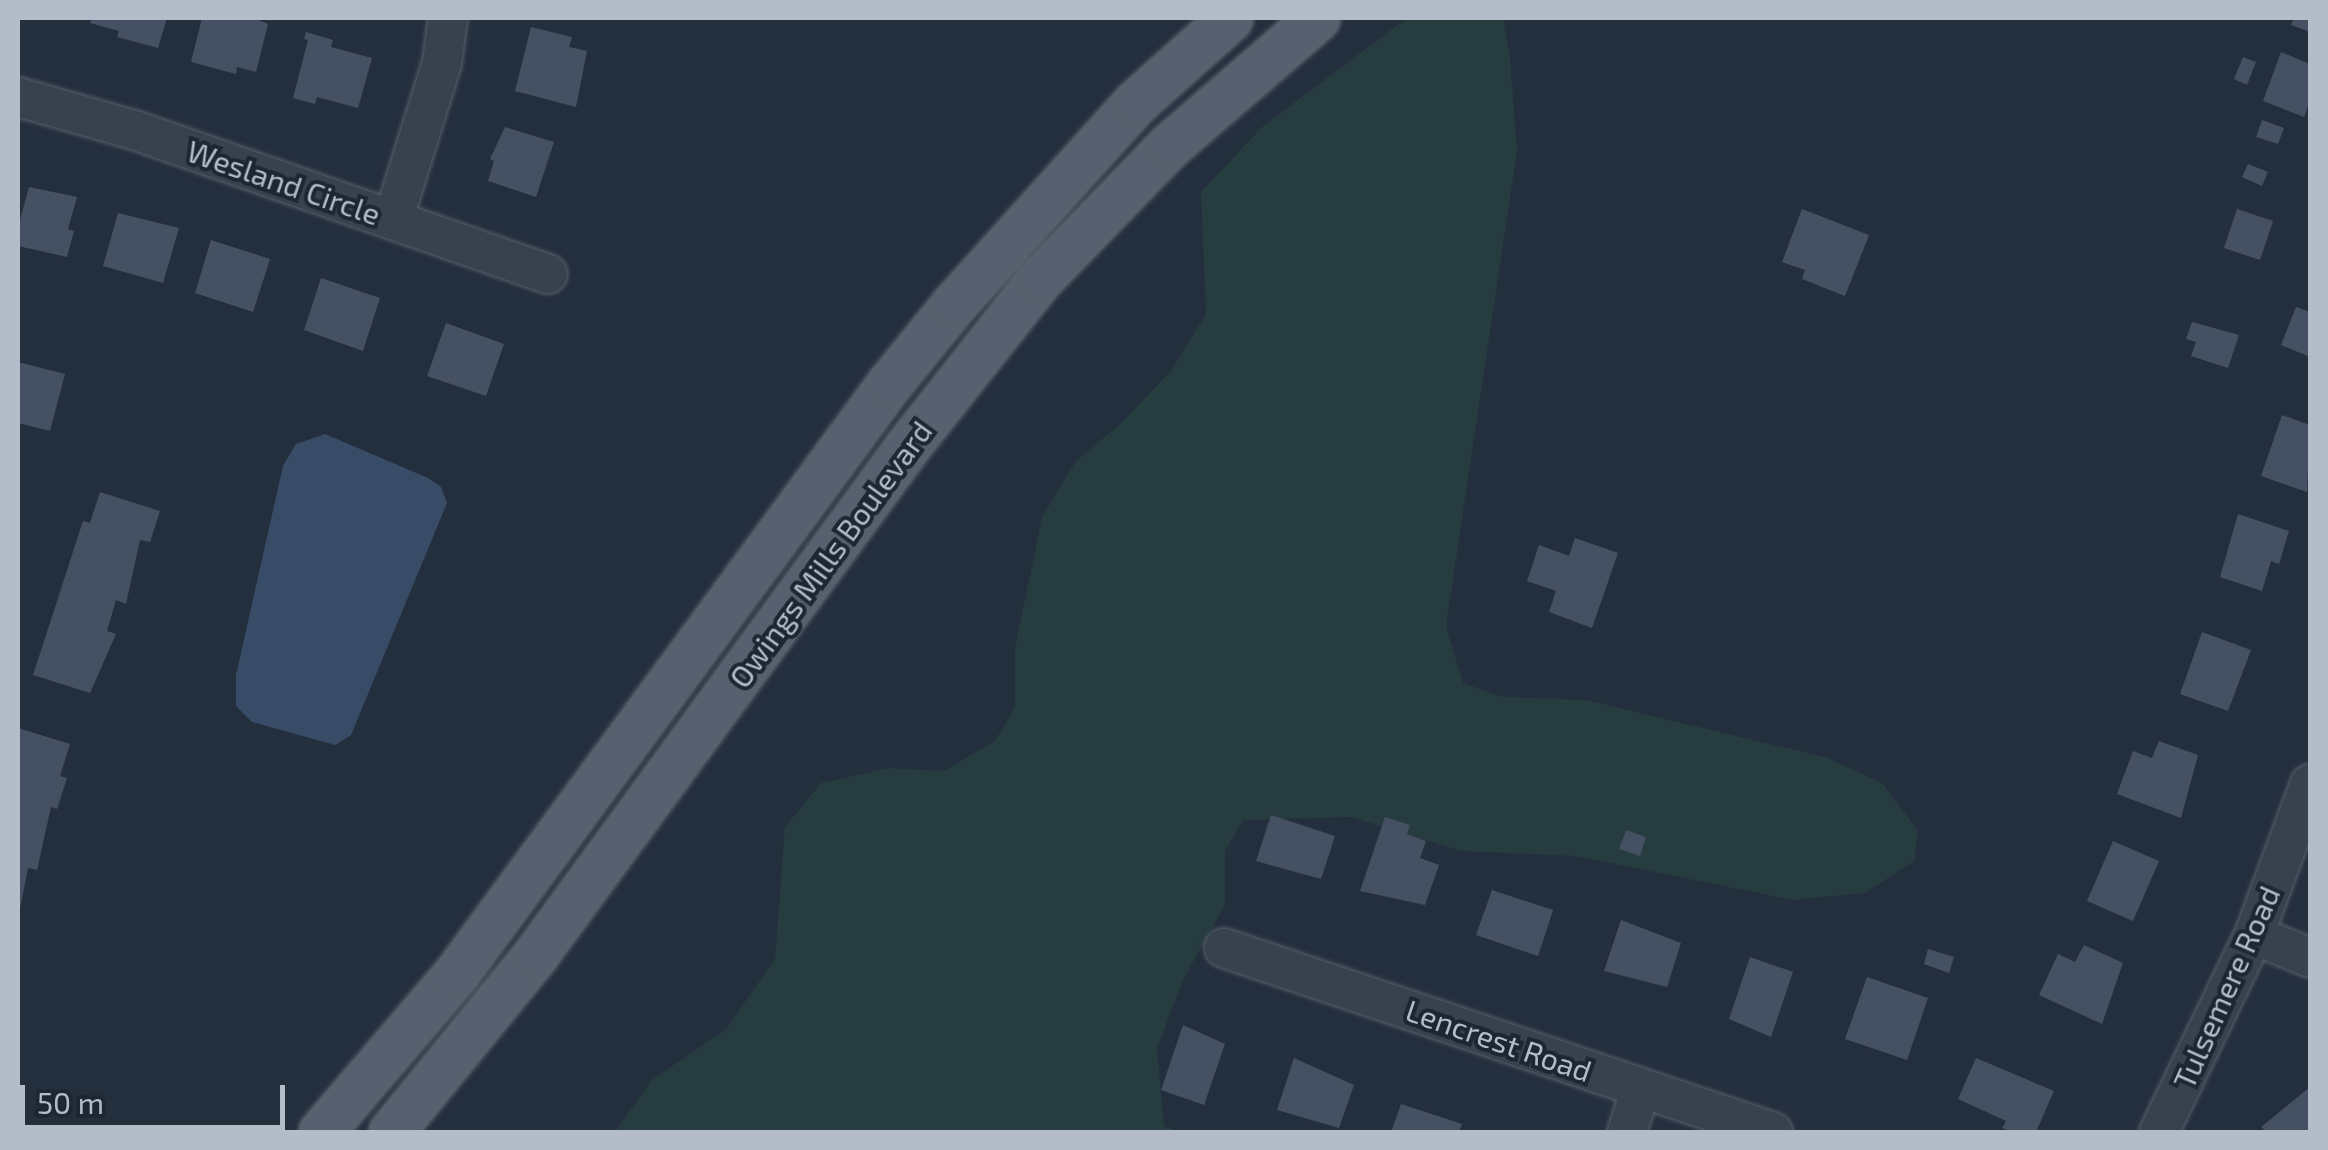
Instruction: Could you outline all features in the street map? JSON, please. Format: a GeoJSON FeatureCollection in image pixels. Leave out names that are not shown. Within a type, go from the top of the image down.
{"type":"FeatureCollection","features":[{"type":"Feature","properties":{"kind":"main road","name":"Owings Mills Boulevard"},"geometry":{"type":"LineString","coordinates":[[321,1132],[456,974],[900,371],[1135,103],[1230,18]]}},
{"type":"Feature","properties":{"kind":"main road","name":"Owings Mills Boulevard"},"geometry":{"type":"LineString","coordinates":[[391,1132],[536,954],[907,446],[1039,280],[1170,145],[1317,18]]}},
{"type":"Feature","properties":{"kind":"street"},"geometry":{"type":"LineString","coordinates":[[393,220],[442,63],[448,18]]}},
{"type":"Feature","properties":{"kind":"street","name":"Wesland Circle"},"geometry":{"type":"LineString","coordinates":[[18,97],[136,131],[548,274]]}},
{"type":"Feature","properties":{"kind":"street","name":"Tulsemere Road"},"geometry":{"type":"LineString","coordinates":[[2159,1132],[2254,935],[2310,784]]}},
{"type":"Feature","properties":{"kind":"street"},"geometry":{"type":"LineString","coordinates":[[2254,935],[2310,958]]}},
{"type":"Feature","properties":{"kind":"street","name":"Lencrest Road"},"geometry":{"type":"LineString","coordinates":[[1224,948],[1773,1132]]}},
{"type":"Feature","properties":{"kind":"street"},"geometry":{"type":"LineString","coordinates":[[1628,1132],[1641,1088]]}},
{"type":"Feature","properties":{"kind":"green space"},"geometry":{"type":"Polygon","coordinates":[[[1407,18],[1503,18],[1510,58],[1517,151],[1446,626],[1463,683],[1503,697],[1586,700],[1828,758],[1882,783],[1918,831],[1914,861],[1865,893],[1792,900],[1576,856],[1461,851],[1351,817],[1243,820],[1225,851],[1225,905],[1184,978],[1157,1048],[1164,1126],[1180,1132],[615,1132],[652,1080],[726,1029],[775,959],[785,827],[821,783],[890,768],[944,771],[995,741],[1015,707],[1015,648],[1042,517],[1076,461],[1120,424],[1171,371],[1206,314],[1201,192],[1262,127],[1407,18]]]}},
{"type":"Feature","properties":{"kind":"water"},"geometry":{"type":"Polygon","coordinates":[[[325,434],[428,478],[441,487],[447,503],[351,735],[335,745],[252,722],[236,706],[236,675],[283,466],[296,444],[325,434]]]}},
{"type":"Feature","properties":{"kind":"building"},"geometry":{"type":"Polygon","coordinates":[[[92,18],[167,18],[158,48],[117,37],[119,31],[90,23],[92,18]]]}},
{"type":"Feature","properties":{"kind":"building"},"geometry":{"type":"Polygon","coordinates":[[[202,18],[254,18],[268,24],[256,72],[237,67],[236,74],[191,62],[202,18]]]}},
{"type":"Feature","properties":{"kind":"building"},"geometry":{"type":"Polygon","coordinates":[[[2294,18],[2310,18],[2310,32],[2291,25],[2294,18]]]}},
{"type":"Feature","properties":{"kind":"building"},"geometry":{"type":"Polygon","coordinates":[[[531,27],[572,37],[569,47],[587,51],[576,107],[515,91],[531,27]]]}},
{"type":"Feature","properties":{"kind":"building"},"geometry":{"type":"Polygon","coordinates":[[[306,32],[333,40],[331,47],[372,58],[358,108],[317,97],[315,104],[293,98],[308,40],[304,39],[306,32]]]}},
{"type":"Feature","properties":{"kind":"building"},"geometry":{"type":"Polygon","coordinates":[[[2281,52],[2310,64],[2310,100],[2304,117],[2263,101],[2281,52]]]}},
{"type":"Feature","properties":{"kind":"building"},"geometry":{"type":"Polygon","coordinates":[[[2243,57],[2256,62],[2247,85],[2234,79],[2243,57]]]}},
{"type":"Feature","properties":{"kind":"building"},"geometry":{"type":"Polygon","coordinates":[[[2262,120],[2284,128],[2278,144],[2256,137],[2262,120]]]}},
{"type":"Feature","properties":{"kind":"building"},"geometry":{"type":"Polygon","coordinates":[[[505,127],[554,142],[536,197],[488,181],[494,161],[490,159],[505,127]]]}},
{"type":"Feature","properties":{"kind":"building"},"geometry":{"type":"Polygon","coordinates":[[[2248,164],[2268,172],[2262,186],[2242,177],[2248,164]]]}},
{"type":"Feature","properties":{"kind":"building"},"geometry":{"type":"Polygon","coordinates":[[[29,187],[77,197],[68,229],[74,231],[67,257],[18,246],[18,227],[29,187]]]}},
{"type":"Feature","properties":{"kind":"building"},"geometry":{"type":"Polygon","coordinates":[[[1802,209],[1869,235],[1845,296],[1802,279],[1805,270],[1782,262],[1802,209]]]}},
{"type":"Feature","properties":{"kind":"building"},"geometry":{"type":"Polygon","coordinates":[[[2237,209],[2273,221],[2260,260],[2224,248],[2237,209]]]}},
{"type":"Feature","properties":{"kind":"building"},"geometry":{"type":"Polygon","coordinates":[[[118,213],[179,228],[163,283],[103,266],[118,213]]]}},
{"type":"Feature","properties":{"kind":"building"},"geometry":{"type":"Polygon","coordinates":[[[211,240],[270,259],[253,312],[195,293],[211,240]]]}},
{"type":"Feature","properties":{"kind":"building"},"geometry":{"type":"Polygon","coordinates":[[[321,278],[380,298],[363,351],[304,330],[321,278]]]}},
{"type":"Feature","properties":{"kind":"building"},"geometry":{"type":"Polygon","coordinates":[[[2296,307],[2310,312],[2310,357],[2281,345],[2296,307]]]}},
{"type":"Feature","properties":{"kind":"building"},"geometry":{"type":"Polygon","coordinates":[[[2192,322],[2239,335],[2228,368],[2191,356],[2196,342],[2186,339],[2192,322]]]}},
{"type":"Feature","properties":{"kind":"building"},"geometry":{"type":"Polygon","coordinates":[[[446,323],[504,344],[486,396],[427,376],[446,323]]]}},
{"type":"Feature","properties":{"kind":"building"},"geometry":{"type":"Polygon","coordinates":[[[18,362],[65,374],[50,431],[18,423],[18,362]]]}},
{"type":"Feature","properties":{"kind":"building"},"geometry":{"type":"Polygon","coordinates":[[[2282,415],[2310,425],[2307,492],[2261,476],[2282,415]]]}},
{"type":"Feature","properties":{"kind":"building"},"geometry":{"type":"Polygon","coordinates":[[[100,492],[160,511],[150,542],[140,540],[126,604],[116,600],[107,631],[116,634],[90,693],[33,675],[83,521],[90,523],[100,492]]]}},
{"type":"Feature","properties":{"kind":"building"},"geometry":{"type":"Polygon","coordinates":[[[2238,514],[2289,531],[2279,564],[2271,561],[2262,591],[2220,577],[2238,514]]]}},
{"type":"Feature","properties":{"kind":"building"},"geometry":{"type":"Polygon","coordinates":[[[1575,538],[1618,553],[1592,628],[1549,612],[1556,591],[1527,581],[1539,545],[1569,556],[1575,538]]]}},
{"type":"Feature","properties":{"kind":"building"},"geometry":{"type":"Polygon","coordinates":[[[2202,632],[2251,650],[2228,711],[2180,694],[2202,632]]]}},
{"type":"Feature","properties":{"kind":"building"},"geometry":{"type":"Polygon","coordinates":[[[18,728],[70,744],[60,776],[67,778],[57,809],[51,807],[37,870],[28,868],[18,919],[18,728]]]}},
{"type":"Feature","properties":{"kind":"building"},"geometry":{"type":"Polygon","coordinates":[[[2159,741],[2198,755],[2181,818],[2117,794],[2133,751],[2152,758],[2159,741]]]}},
{"type":"Feature","properties":{"kind":"building"},"geometry":{"type":"Polygon","coordinates":[[[1271,815],[1335,836],[1321,879],[1256,861],[1271,815]]]}},
{"type":"Feature","properties":{"kind":"building"},"geometry":{"type":"Polygon","coordinates":[[[1385,817],[1410,825],[1407,834],[1426,841],[1420,858],[1439,865],[1425,905],[1360,891],[1385,817]]]}},
{"type":"Feature","properties":{"kind":"building"},"geometry":{"type":"Polygon","coordinates":[[[1626,830],[1646,837],[1640,856],[1619,849],[1626,830]]]}},
{"type":"Feature","properties":{"kind":"building"},"geometry":{"type":"Polygon","coordinates":[[[2113,841],[2159,861],[2133,921],[2087,901],[2113,841]]]}},
{"type":"Feature","properties":{"kind":"building"},"geometry":{"type":"Polygon","coordinates":[[[1492,890],[1553,910],[1538,956],[1476,935],[1492,890]]]}},
{"type":"Feature","properties":{"kind":"building"},"geometry":{"type":"Polygon","coordinates":[[[1621,920],[1681,943],[1667,987],[1604,971],[1621,920]]]}},
{"type":"Feature","properties":{"kind":"building"},"geometry":{"type":"Polygon","coordinates":[[[2084,945],[2123,963],[2102,1024],[2039,995],[2058,954],[2075,962],[2084,945]]]}},
{"type":"Feature","properties":{"kind":"building"},"geometry":{"type":"Polygon","coordinates":[[[1928,949],[1954,957],[1949,973],[1924,964],[1928,949]]]}},
{"type":"Feature","properties":{"kind":"building"},"geometry":{"type":"Polygon","coordinates":[[[1750,957],[1793,972],[1771,1037],[1729,1019],[1750,957]]]}},
{"type":"Feature","properties":{"kind":"building"},"geometry":{"type":"Polygon","coordinates":[[[1867,977],[1928,998],[1907,1060],[1845,1039],[1867,977]]]}},
{"type":"Feature","properties":{"kind":"building"},"geometry":{"type":"Polygon","coordinates":[[[1183,1025],[1225,1044],[1204,1105],[1161,1090],[1183,1025]]]}},
{"type":"Feature","properties":{"kind":"building"},"geometry":{"type":"Polygon","coordinates":[[[1294,1058],[1354,1085],[1339,1128],[1277,1110],[1294,1058]]]}},
{"type":"Feature","properties":{"kind":"building"},"geometry":{"type":"Polygon","coordinates":[[[1976,1058],[2054,1091],[2036,1132],[2002,1128],[2006,1121],[1958,1099],[1976,1058]]]}},
{"type":"Feature","properties":{"kind":"building"},"geometry":{"type":"Polygon","coordinates":[[[2310,1087],[2310,1132],[2267,1132],[2261,1127],[2310,1087]]]}},
{"type":"Feature","properties":{"kind":"building"},"geometry":{"type":"Polygon","coordinates":[[[1401,1104],[1462,1124],[1459,1132],[1391,1132],[1401,1104]]]}}]}
